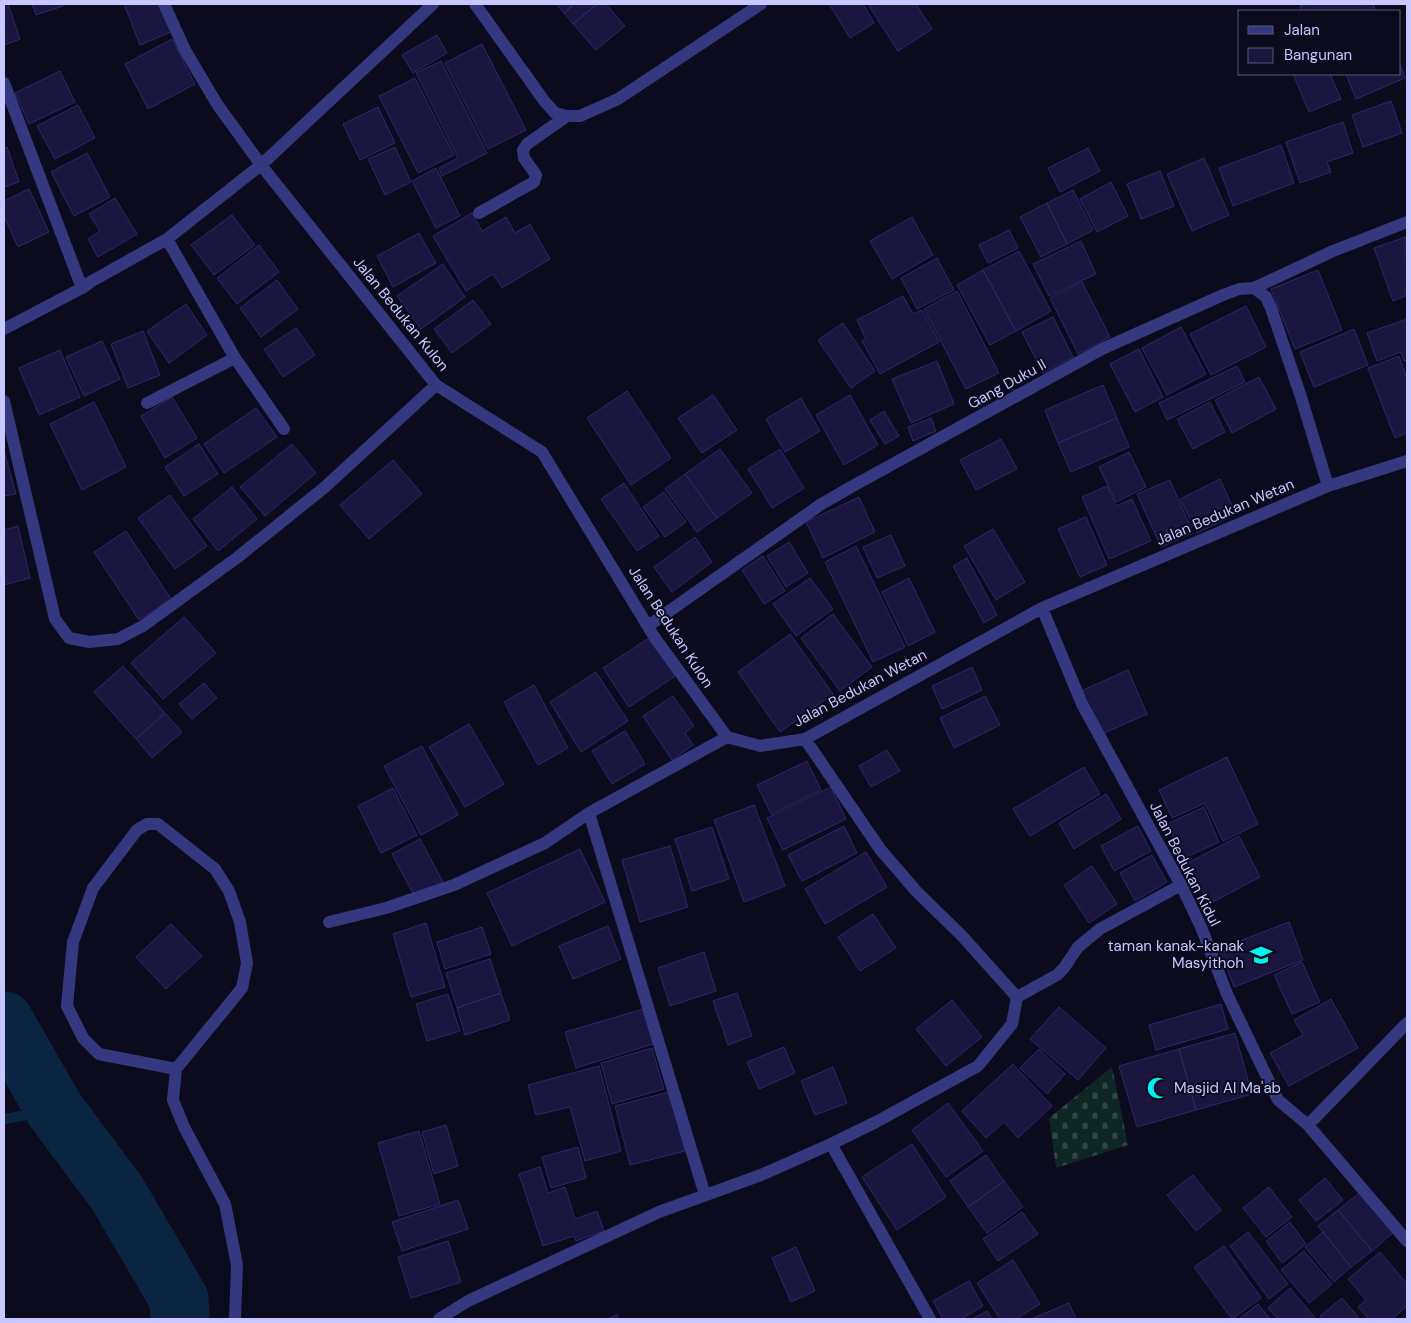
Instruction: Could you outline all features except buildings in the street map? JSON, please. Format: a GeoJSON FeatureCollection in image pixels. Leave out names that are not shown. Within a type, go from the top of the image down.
{"type":"FeatureCollection","features":[{"type":"Feature","properties":{"kind":"street","name":"Jalan Bedukan Kulon"},"geometry":{"type":"LineString","coordinates":[[164,4],[185,50],[217,104],[261,164],[436,385],[542,452],[648,626],[727,737]]}},
{"type":"Feature","properties":{"kind":"street"},"geometry":{"type":"LineString","coordinates":[[4,329],[82,288],[167,239],[261,164],[433,4]]}},
{"type":"Feature","properties":{"kind":"street"},"geometry":{"type":"LineString","coordinates":[[475,4],[545,102],[555,113],[567,116],[580,116],[618,98],[761,4]]}},
{"type":"Feature","properties":{"kind":"street"},"geometry":{"type":"LineString","coordinates":[[4,83],[82,288]]}},
{"type":"Feature","properties":{"kind":"street"},"geometry":{"type":"LineString","coordinates":[[479,213],[534,182],[536,175],[524,158],[523,150],[527,144],[567,116]]}},
{"type":"Feature","properties":{"kind":"street","name":"Gang Duku II"},"geometry":{"type":"LineString","coordinates":[[648,626],[820,505],[851,486],[1102,350],[1223,295],[1240,289],[1254,288],[1333,251],[1407,222]]}},
{"type":"Feature","properties":{"kind":"street"},"geometry":{"type":"LineString","coordinates":[[167,239],[235,358],[284,428]]}},
{"type":"Feature","properties":{"kind":"street"},"geometry":{"type":"LineString","coordinates":[[1254,288],[1266,298],[1271,308],[1328,486]]}},
{"type":"Feature","properties":{"kind":"street"},"geometry":{"type":"LineString","coordinates":[[147,403],[235,358]]}},
{"type":"Feature","properties":{"kind":"street"},"geometry":{"type":"LineString","coordinates":[[4,401],[55,619],[69,638],[89,642],[118,639],[143,626],[238,557],[324,487],[436,385]]}},
{"type":"Feature","properties":{"kind":"street","name":"Jalan Bedukan Wetan"},"geometry":{"type":"LineString","coordinates":[[727,737],[760,746],[805,739],[1042,608],[1328,486],[1407,461]]}},
{"type":"Feature","properties":{"kind":"street","name":"Jalan Bedukan Kidul"},"geometry":{"type":"LineString","coordinates":[[1042,608],[1082,704],[1181,885],[1201,927],[1227,994],[1278,1100],[1308,1126],[1407,1241]]}},
{"type":"Feature","properties":{"kind":"street"},"geometry":{"type":"LineString","coordinates":[[329,922],[386,908],[454,885],[545,842],[589,813],[727,737]]}},
{"type":"Feature","properties":{"kind":"street"},"geometry":{"type":"LineString","coordinates":[[805,739],[880,849],[916,891],[962,936],[1017,997]]}},
{"type":"Feature","properties":{"kind":"street"},"geometry":{"type":"LineString","coordinates":[[589,813],[705,1195]]}},
{"type":"Feature","properties":{"kind":"street"},"geometry":{"type":"LineString","coordinates":[[176,1069],[99,1054],[83,1038],[67,1006],[72,942],[93,888],[137,830],[147,824],[158,824],[215,869],[230,891],[240,922],[247,963],[242,988],[176,1069],[173,1100],[184,1127],[225,1204],[237,1265],[235,1319]]}},
{"type":"Feature","properties":{"kind":"street"},"geometry":{"type":"LineString","coordinates":[[1017,997],[1057,975],[1078,947],[1100,929],[1181,885]]}},
{"type":"Feature","properties":{"kind":"street"},"geometry":{"type":"LineString","coordinates":[[439,1319],[468,1301],[660,1212],[761,1175],[831,1144],[876,1122],[978,1066],[1012,1024],[1017,997]]}},
{"type":"Feature","properties":{"kind":"street"},"geometry":{"type":"LineString","coordinates":[[1308,1126],[1407,1023]]}},
{"type":"Feature","properties":{"kind":"street"},"geometry":{"type":"LineString","coordinates":[[831,1144],[930,1319]]}},
{"type":"Feature","properties":{"kind":"green space"},"geometry":{"type":"Polygon","coordinates":[[[1112,1067],[1128,1145],[1056,1168],[1049,1118],[1112,1067]]]}},
{"type":"Feature","properties":{"kind":"waterway"},"geometry":{"type":"LineString","coordinates":[[4,1021],[55,1110],[117,1193],[179,1299],[180,1319]]}},
{"type":"Feature","properties":{"kind":"waterway"},"geometry":{"type":"LineString","coordinates":[[4,1119],[55,1110]]}},
{"type":"Feature","properties":{"kind":"place","name":"taman kanak-kanak Masyithoh"},"geometry":{"type":"Point","coordinates":[1261,955]}},
{"type":"Feature","properties":{"kind":"place","name":"Masjid Al Ma'ab"},"geometry":{"type":"Point","coordinates":[1158,1088]}}]}
